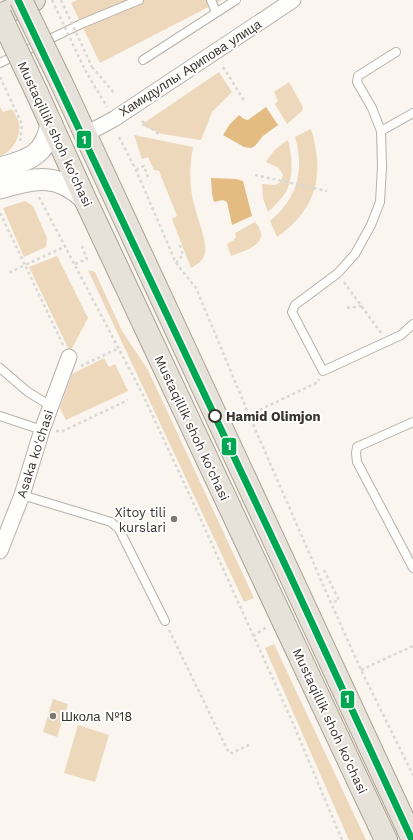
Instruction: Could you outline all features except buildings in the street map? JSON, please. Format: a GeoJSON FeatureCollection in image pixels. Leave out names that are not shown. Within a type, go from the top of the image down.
{"type":"FeatureCollection","features":[{"type":"Feature","properties":{"kind":"main road","name":"Mustaqillik shoh ko'chasi"},"geometry":{"type":"LineString","coordinates":[[21,0],[86,134],[413,840]]}},
{"type":"Feature","properties":{"kind":"main road"},"geometry":{"type":"LineString","coordinates":[[0,15],[34,0]]}},
{"type":"Feature","properties":{"kind":"main road","name":"Mustaqillik shoh ko'chasi"},"geometry":{"type":"LineString","coordinates":[[0,15],[386,840]]}},
{"type":"Feature","properties":{"kind":"street","name":"Хамидуллы Арипова улица"},"geometry":{"type":"LineString","coordinates":[[86,134],[114,118],[293,0]]}},
{"type":"Feature","properties":{"kind":"street"},"geometry":{"type":"LineString","coordinates":[[0,168],[23,162],[35,155],[46,142],[51,122]]}},
{"type":"Feature","properties":{"kind":"street"},"geometry":{"type":"LineString","coordinates":[[0,188],[38,179],[53,180],[74,189],[85,199]]}},
{"type":"Feature","properties":{"kind":"street","name":"Asaka ko'chasi"},"geometry":{"type":"LineString","coordinates":[[0,551],[22,495],[42,430],[69,357]]}},
{"type":"Feature","properties":{"kind":"lane"},"geometry":{"type":"LineString","coordinates":[[0,63],[81,24],[139,0]]}},
{"type":"Feature","properties":{"kind":"lane"},"geometry":{"type":"LineString","coordinates":[[211,0],[216,12]]}},
{"type":"Feature","properties":{"kind":"lane"},"geometry":{"type":"LineString","coordinates":[[143,60],[236,0]]}},
{"type":"Feature","properties":{"kind":"lane"},"geometry":{"type":"LineString","coordinates":[[396,52],[357,78],[357,82],[372,108],[381,131],[382,167],[380,202],[371,226],[355,254],[338,273],[295,305],[292,308],[292,312],[323,371],[401,335],[413,324]]}},
{"type":"Feature","properties":{"kind":"lane"},"geometry":{"type":"LineString","coordinates":[[381,131],[413,113]]}},
{"type":"Feature","properties":{"kind":"lane"},"geometry":{"type":"LineString","coordinates":[[0,368],[28,392],[51,406]]}},
{"type":"Feature","properties":{"kind":"lane"},"geometry":{"type":"LineString","coordinates":[[0,416],[42,430]]}},
{"type":"Feature","properties":{"kind":"lane"},"geometry":{"type":"LineString","coordinates":[[413,422],[357,447],[356,454],[357,462],[413,568]]}},
{"type":"Feature","properties":{"kind":"lane"},"geometry":{"type":"LineString","coordinates":[[22,495],[111,522],[116,525],[165,621]]}},
{"type":"Feature","properties":{"kind":"path"},"geometry":{"type":"LineString","coordinates":[[52,0],[85,70],[114,118]]}},
{"type":"Feature","properties":{"kind":"path"},"geometry":{"type":"LineString","coordinates":[[61,0],[92,67],[115,94]]}},
{"type":"Feature","properties":{"kind":"path"},"geometry":{"type":"LineString","coordinates":[[223,68],[245,102]]}},
{"type":"Feature","properties":{"kind":"path"},"geometry":{"type":"LineString","coordinates":[[0,77],[22,124],[20,146]]}},
{"type":"Feature","properties":{"kind":"path"},"geometry":{"type":"LineString","coordinates":[[142,121],[161,136]]}},
{"type":"Feature","properties":{"kind":"path"},"geometry":{"type":"LineString","coordinates":[[118,137],[136,170],[176,263],[196,288],[331,603],[361,670],[413,775]]}},
{"type":"Feature","properties":{"kind":"path"},"geometry":{"type":"LineString","coordinates":[[136,170],[144,166],[148,177]]}},
{"type":"Feature","properties":{"kind":"path"},"geometry":{"type":"LineString","coordinates":[[255,175],[327,191]]}},
{"type":"Feature","properties":{"kind":"path"},"geometry":{"type":"LineString","coordinates":[[38,195],[66,246],[117,349],[142,393],[292,721],[342,840]]}},
{"type":"Feature","properties":{"kind":"path"},"geometry":{"type":"LineString","coordinates":[[0,213],[75,369],[117,349]]}},
{"type":"Feature","properties":{"kind":"path"},"geometry":{"type":"LineString","coordinates":[[176,263],[184,255],[179,242]]}},
{"type":"Feature","properties":{"kind":"path"},"geometry":{"type":"LineString","coordinates":[[7,274],[66,246]]}},
{"type":"Feature","properties":{"kind":"path"},"geometry":{"type":"LineString","coordinates":[[75,264],[87,259],[82,246]]}},
{"type":"Feature","properties":{"kind":"path"},"geometry":{"type":"LineString","coordinates":[[338,273],[387,341]]}},
{"type":"Feature","properties":{"kind":"path"},"geometry":{"type":"LineString","coordinates":[[347,308],[363,306]]}},
{"type":"Feature","properties":{"kind":"path"},"geometry":{"type":"LineString","coordinates":[[249,414],[318,382],[323,371]]}},
{"type":"Feature","properties":{"kind":"path"},"geometry":{"type":"LineString","coordinates":[[42,430],[63,431],[106,412],[128,400]]}},
{"type":"Feature","properties":{"kind":"path"},"geometry":{"type":"LineString","coordinates":[[324,570],[338,600],[331,603]]}},
{"type":"Feature","properties":{"kind":"path"},"geometry":{"type":"LineString","coordinates":[[165,621],[229,753],[249,745]]}},
{"type":"Feature","properties":{"kind":"path"},"geometry":{"type":"LineString","coordinates":[[253,636],[268,628]]}},
{"type":"Feature","properties":{"kind":"path"},"geometry":{"type":"LineString","coordinates":[[361,670],[413,646]]}},
{"type":"Feature","properties":{"kind":"shaded area"},"geometry":{"type":"Polygon","coordinates":[[[77,0],[222,0],[100,63],[71,3],[77,0]]]}},
{"type":"Feature","properties":{"kind":"shaded area"},"geometry":{"type":"Polygon","coordinates":[[[219,72],[232,92],[212,112],[201,140],[162,134],[141,125],[219,72]]]}},
{"type":"Feature","properties":{"kind":"shaded area"},"geometry":{"type":"Polygon","coordinates":[[[289,82],[303,107],[302,111],[287,124],[275,104],[278,101],[274,92],[289,82]]]}},
{"type":"Feature","properties":{"kind":"shaded area"},"geometry":{"type":"Polygon","coordinates":[[[0,107],[3,112],[12,109],[18,119],[20,128],[15,143],[8,151],[0,156],[0,107]]]}},
{"type":"Feature","properties":{"kind":"shaded area"},"geometry":{"type":"Polygon","coordinates":[[[266,107],[278,125],[263,136],[255,146],[251,148],[244,147],[223,135],[230,124],[239,115],[248,120],[266,107]]]}},
{"type":"Feature","properties":{"kind":"shaded area"},"geometry":{"type":"Polygon","coordinates":[[[311,129],[317,161],[317,176],[314,190],[309,203],[301,215],[291,226],[277,237],[270,221],[287,203],[299,172],[298,149],[295,137],[311,129]]]}},
{"type":"Feature","properties":{"kind":"shaded area"},"geometry":{"type":"Polygon","coordinates":[[[134,135],[193,147],[190,170],[191,185],[193,200],[204,237],[205,253],[202,260],[191,268],[172,219],[177,216],[159,171],[154,170],[148,157],[142,159],[134,135]]]}},
{"type":"Feature","properties":{"kind":"shaded area"},"geometry":{"type":"Polygon","coordinates":[[[288,140],[291,152],[291,178],[287,190],[283,196],[268,212],[263,198],[262,184],[275,185],[281,182],[283,175],[279,168],[266,162],[281,145],[288,140]]]}},
{"type":"Feature","properties":{"kind":"shaded area"},"geometry":{"type":"Polygon","coordinates":[[[211,178],[236,179],[243,181],[252,216],[232,225],[227,202],[223,200],[214,202],[211,178]]]}},
{"type":"Feature","properties":{"kind":"shaded area"},"geometry":{"type":"Polygon","coordinates":[[[25,201],[33,206],[47,238],[46,247],[24,257],[3,208],[25,201]]]}},
{"type":"Feature","properties":{"kind":"shaded area"},"geometry":{"type":"Polygon","coordinates":[[[255,222],[260,230],[260,240],[252,247],[231,256],[227,244],[234,240],[236,237],[235,233],[255,222]]]}},
{"type":"Feature","properties":{"kind":"shaded area"},"geometry":{"type":"Polygon","coordinates":[[[57,256],[88,318],[70,352],[29,267],[57,256]]]}},
{"type":"Feature","properties":{"kind":"shaded area"},"geometry":{"type":"Polygon","coordinates":[[[88,270],[95,272],[122,331],[148,370],[254,598],[244,602],[88,270]]]}},
{"type":"Feature","properties":{"kind":"shaded area"},"geometry":{"type":"Polygon","coordinates":[[[104,358],[109,367],[115,364],[128,391],[66,420],[60,408],[72,374],[104,358]]]}},
{"type":"Feature","properties":{"kind":"shaded area"},"geometry":{"type":"Polygon","coordinates":[[[274,644],[366,840],[349,840],[265,648],[274,644]]]}},
{"type":"Feature","properties":{"kind":"shaded area"},"geometry":{"type":"Polygon","coordinates":[[[53,699],[68,704],[57,737],[43,732],[53,699]]]}},
{"type":"Feature","properties":{"kind":"shaded area"},"geometry":{"type":"Polygon","coordinates":[[[78,725],[109,735],[95,782],[64,773],[78,725]]]}},
{"type":"Feature","properties":{"kind":"transit line","name":"1"},"geometry":{"type":"LineString","coordinates":[[18,0],[289,573],[412,840]]}},
{"type":"Feature","properties":{"kind":"place","name":"Hamid Olimjon"},"geometry":{"type":"Point","coordinates":[215,416]}},
{"type":"Feature","properties":{"kind":"place","name":"Xitoy tili kurslari"},"geometry":{"type":"Point","coordinates":[174,519]}},
{"type":"Feature","properties":{"kind":"place","name":"Школа №18"},"geometry":{"type":"Point","coordinates":[53,716]}}]}
